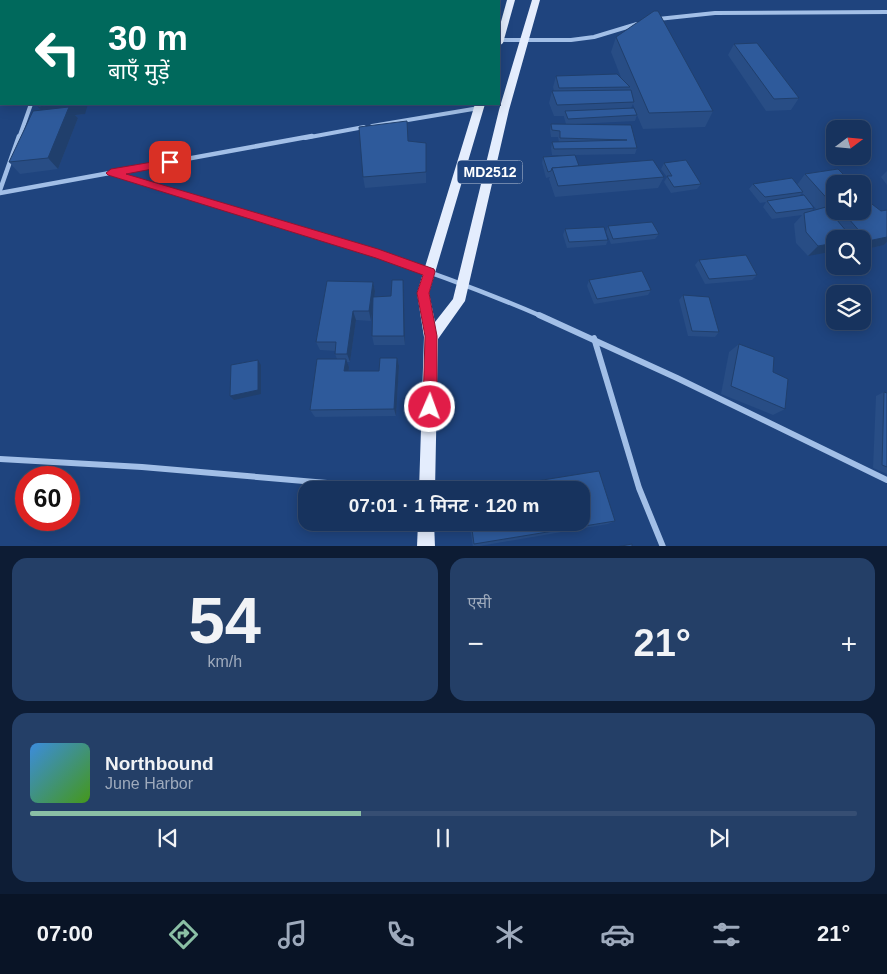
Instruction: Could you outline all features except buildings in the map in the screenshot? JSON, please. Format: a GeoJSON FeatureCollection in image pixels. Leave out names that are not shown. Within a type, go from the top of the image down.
{"type":"FeatureCollection","features":[{"type":"Feature","properties":{"kind":"main road"},"geometry":{"type":"LineString","coordinates":[[500,38],[511,0]]}},
{"type":"Feature","properties":{"kind":"main road","name":"MD2512"},"geometry":{"type":"LineString","coordinates":[[431,336],[460,301],[504,110],[536,0]]}},
{"type":"Feature","properties":{"kind":"main road","name":"MD2512"},"geometry":{"type":"LineString","coordinates":[[427,481],[431,336],[423,293],[480,106]]}},
{"type":"Feature","properties":{"kind":"main road"},"geometry":{"type":"LineString","coordinates":[[426,531],[426,546]]}},
{"type":"Feature","properties":{"kind":"street"},"geometry":{"type":"LineString","coordinates":[[651,20],[715,13],[887,12]]}},
{"type":"Feature","properties":{"kind":"street"},"geometry":{"type":"LineString","coordinates":[[500,41],[571,40],[594,37],[642,22]]}},
{"type":"Feature","properties":{"kind":"street"},"geometry":{"type":"LineString","coordinates":[[31,105],[0,192],[480,106]]}},
{"type":"Feature","properties":{"kind":"street"},"geometry":{"type":"LineString","coordinates":[[111,173],[378,254],[463,284],[594,338],[887,480]]}},
{"type":"Feature","properties":{"kind":"street"},"geometry":{"type":"LineString","coordinates":[[594,338],[639,488],[663,546]]}},
{"type":"Feature","properties":{"kind":"street"},"geometry":{"type":"LineString","coordinates":[[0,459],[142,467],[305,481]]}},
{"type":"Feature","properties":{"kind":"route"},"geometry":{"type":"LineString","coordinates":[[170,162],[111,173],[378,254],[430,272],[423,293],[431,336],[430,407]]}}]}
